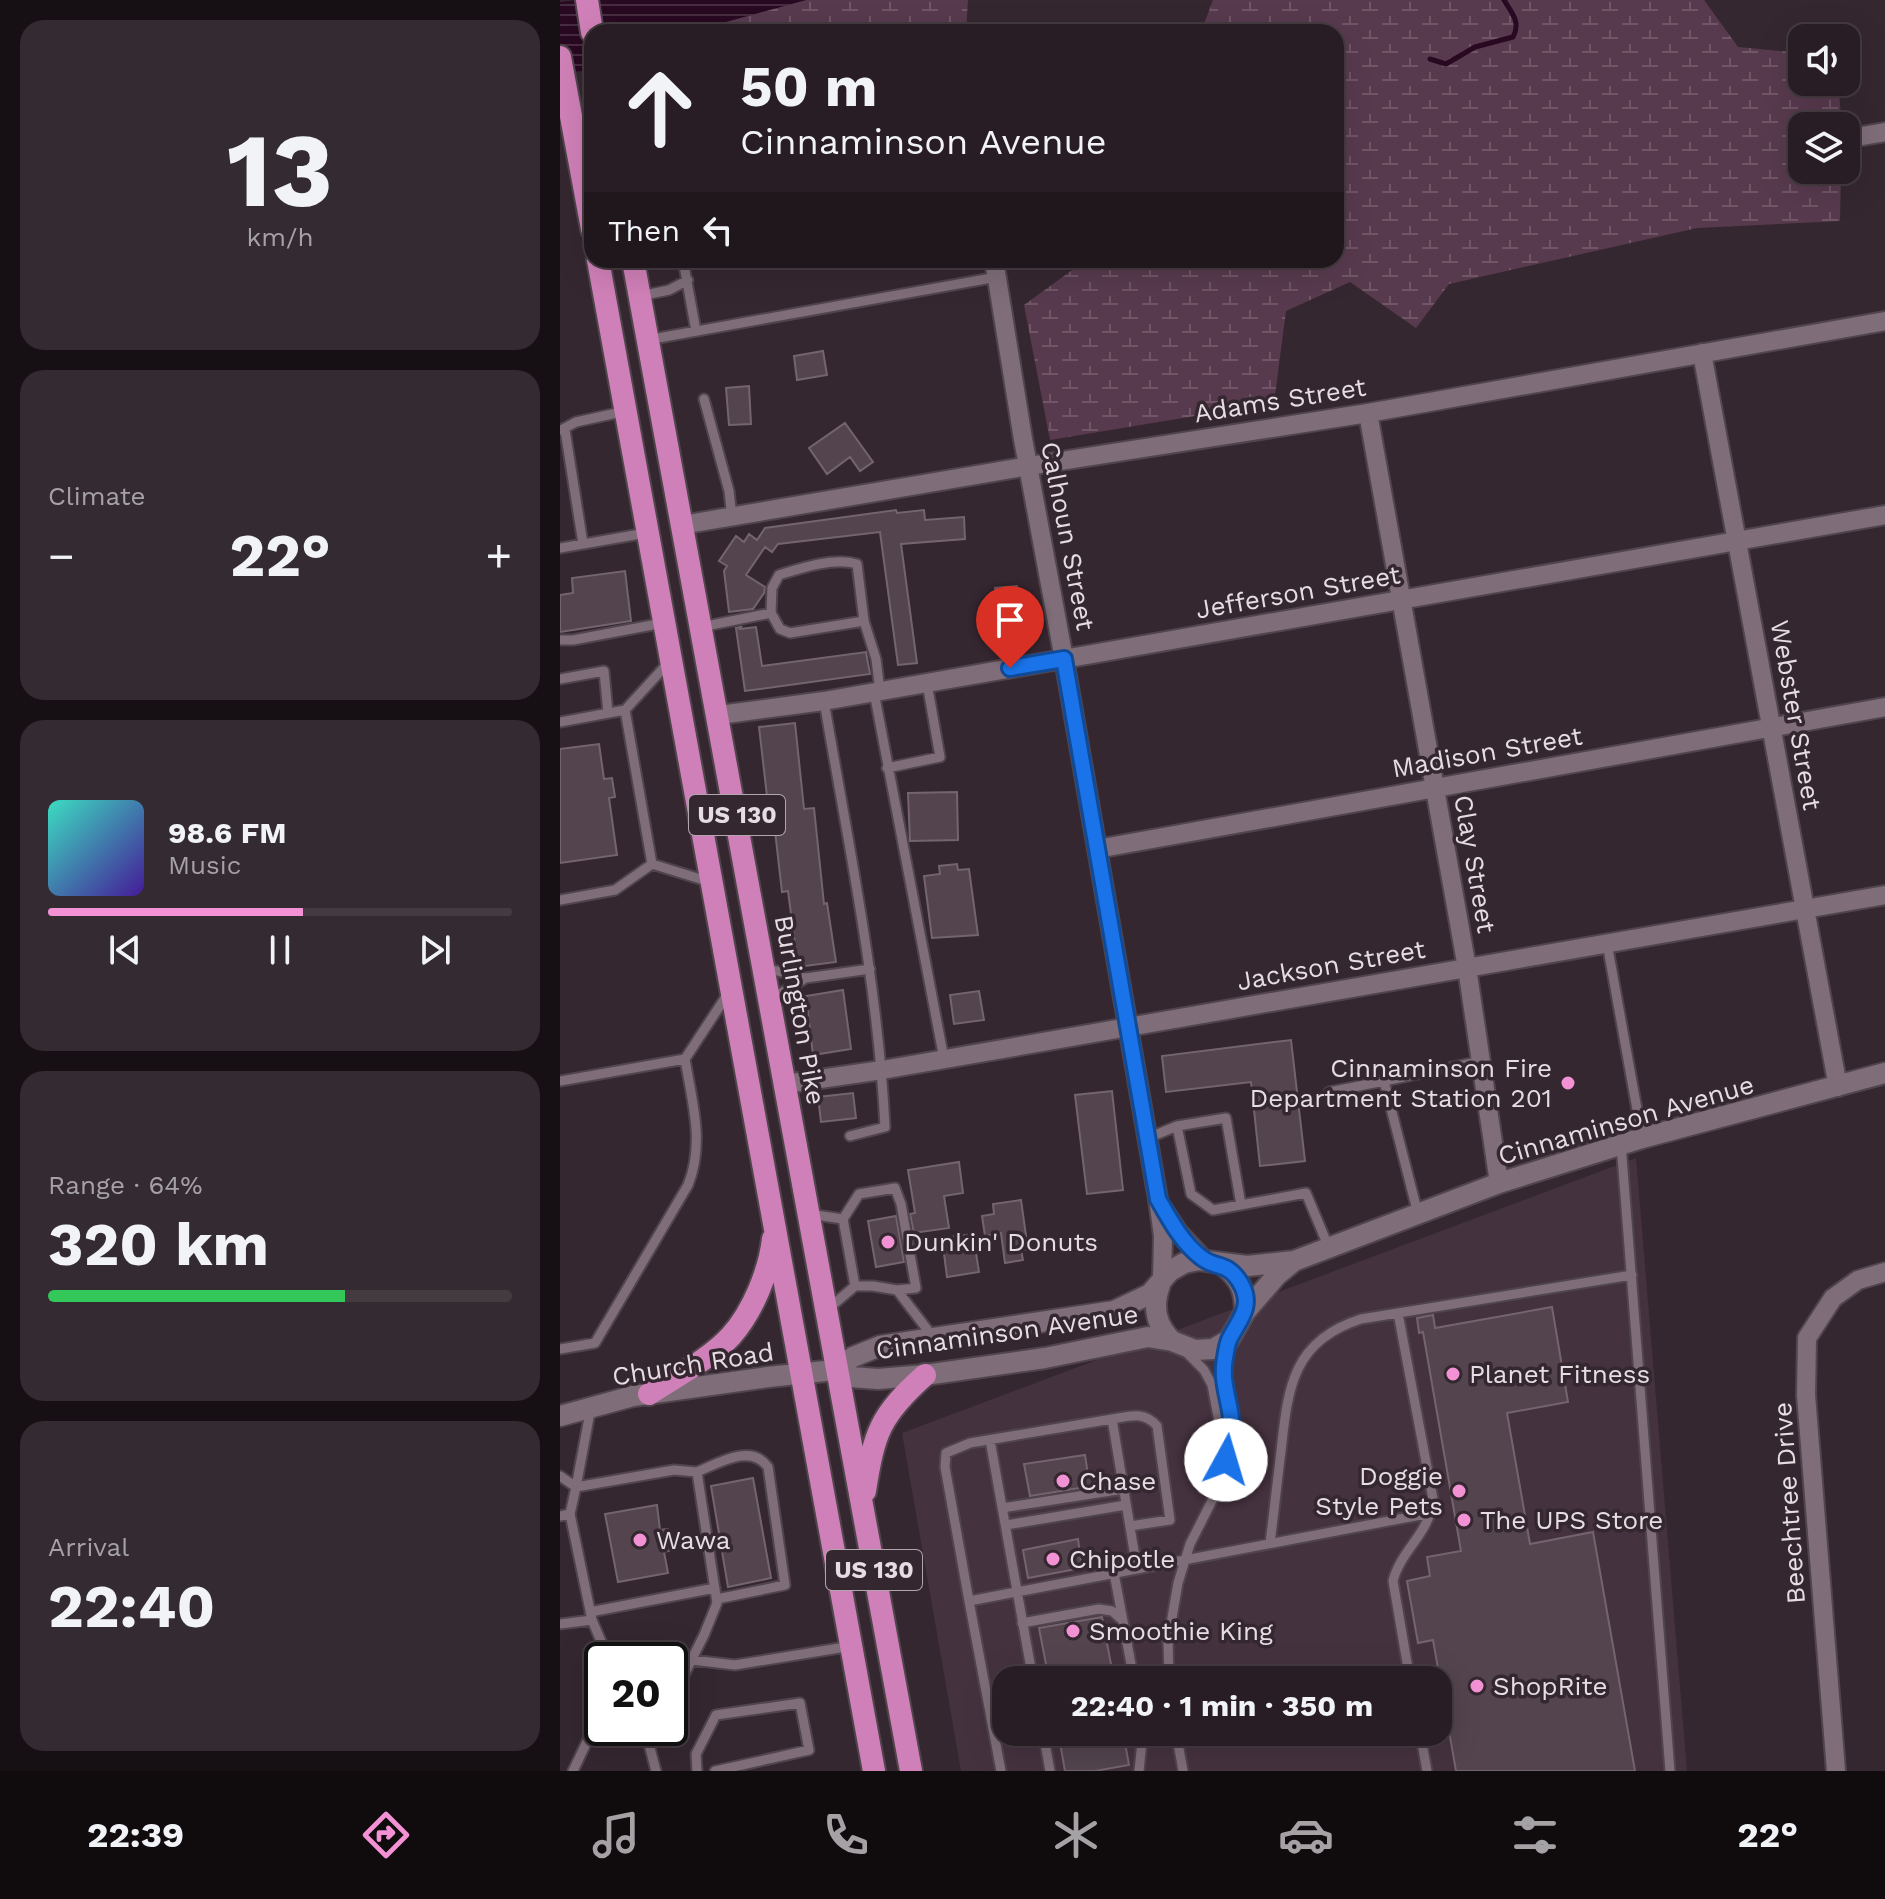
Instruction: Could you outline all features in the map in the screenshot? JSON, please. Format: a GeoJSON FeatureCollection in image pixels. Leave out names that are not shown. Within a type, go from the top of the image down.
{"type":"FeatureCollection","features":[{"type":"Feature","properties":{"kind":"highway"},"geometry":{"type":"LineString","coordinates":[[587,0],[591,24]]}},
{"type":"Feature","properties":{"kind":"highway"},"geometry":{"type":"LineString","coordinates":[[560,57],[584,186]]}},
{"type":"Feature","properties":{"kind":"highway"},"geometry":{"type":"LineString","coordinates":[[560,106],[578,154]]}},
{"type":"Feature","properties":{"kind":"highway","name":"US 130"},"geometry":{"type":"LineString","coordinates":[[599,268],[874,1771]]}},
{"type":"Feature","properties":{"kind":"highway","name":"Burlington Pike"},"geometry":{"type":"LineString","coordinates":[[635,268],[911,1771]]}},
{"type":"Feature","properties":{"kind":"highway"},"geometry":{"type":"LineString","coordinates":[[649,1394],[714,1351],[731,1336],[755,1297],[770,1258],[775,1226]]}},
{"type":"Feature","properties":{"kind":"highway"},"geometry":{"type":"LineString","coordinates":[[863,1508],[871,1451],[879,1427],[893,1406],[925,1375]]}},
{"type":"Feature","properties":{"kind":"main road","name":"Cinnaminson Avenue"},"geometry":{"type":"LineString","coordinates":[[1294,1261],[1277,1275],[1245,1312],[1229,1340],[1204,1351],[1148,1337],[1045,1358],[925,1375],[878,1379],[851,1377],[835,1370],[851,1358],[880,1346],[1114,1311],[1143,1298],[1176,1266],[1192,1261],[1268,1265],[1294,1261],[1499,1183],[1621,1144],[1885,1073]]}},
{"type":"Feature","properties":{"kind":"main road","name":"Calhoun Street"},"geometry":{"type":"LineString","coordinates":[[1213,1262],[1241,1284],[1245,1312]]}},
{"type":"Feature","properties":{"kind":"main road","name":"Calhoun Street"},"geometry":{"type":"LineString","coordinates":[[1161,1283],[1156,1316],[1162,1329],[1176,1343]]}},
{"type":"Feature","properties":{"kind":"main road","name":"Church Road"},"geometry":{"type":"LineString","coordinates":[[560,1416],[649,1394],[835,1370]]}},
{"type":"Feature","properties":{"kind":"street"},"geometry":{"type":"LineString","coordinates":[[1860,136],[1885,132]]}},
{"type":"Feature","properties":{"kind":"street","name":"Calhoun Street"},"geometry":{"type":"LineString","coordinates":[[996,269],[1158,1199],[1163,1236],[1161,1283]]}},
{"type":"Feature","properties":{"kind":"street","name":"Adams Street"},"geometry":{"type":"LineString","coordinates":[[682,525],[1368,413],[1885,321]]}},
{"type":"Feature","properties":{"kind":"street","name":"Webster Street"},"geometry":{"type":"LineString","coordinates":[[1702,353],[1838,1087]]}},
{"type":"Feature","properties":{"kind":"street","name":"Clay Street"},"geometry":{"type":"LineString","coordinates":[[1368,413],[1467,968],[1499,1183]]}},
{"type":"Feature","properties":{"kind":"street","name":"Jefferson Street"},"geometry":{"type":"LineString","coordinates":[[719,715],[877,692],[1885,515]]}},
{"type":"Feature","properties":{"kind":"street","name":"Madison Street"},"geometry":{"type":"LineString","coordinates":[[1097,849],[1885,707]]}},
{"type":"Feature","properties":{"kind":"street","name":"Jackson Street"},"geometry":{"type":"LineString","coordinates":[[785,1084],[882,1070],[1885,895]]}},
{"type":"Feature","properties":{"kind":"street","name":"Calhoun Street"},"geometry":{"type":"LineString","coordinates":[[1158,1199],[1178,1232],[1213,1262]]}},
{"type":"Feature","properties":{"kind":"street","name":"Beechtree Drive"},"geometry":{"type":"LineString","coordinates":[[1836,1771],[1806,1395],[1807,1338],[1833,1298],[1858,1280],[1885,1272]]}},
{"type":"Feature","properties":{"kind":"lane"},"geometry":{"type":"LineString","coordinates":[[685,268],[696,331]]}},
{"type":"Feature","properties":{"kind":"lane"},"geometry":{"type":"LineString","coordinates":[[647,340],[996,269]]}},
{"type":"Feature","properties":{"kind":"lane"},"geometry":{"type":"LineString","coordinates":[[640,296],[669,290],[688,280]]}},
{"type":"Feature","properties":{"kind":"lane"},"geometry":{"type":"LineString","coordinates":[[704,399],[729,491],[732,517]]}},
{"type":"Feature","properties":{"kind":"lane"},"geometry":{"type":"LineString","coordinates":[[583,544],[562,430],[576,422],[626,411]]}},
{"type":"Feature","properties":{"kind":"lane"},"geometry":{"type":"LineString","coordinates":[[560,548],[649,533]]}},
{"type":"Feature","properties":{"kind":"lane"},"geometry":{"type":"LineString","coordinates":[[864,621],[790,633],[780,629],[771,613],[772,588],[779,575],[800,568],[848,561],[857,564],[864,621],[876,659],[887,768],[944,1059]]}},
{"type":"Feature","properties":{"kind":"lane"},"geometry":{"type":"LineString","coordinates":[[701,627],[771,613]]}},
{"type":"Feature","properties":{"kind":"lane"},"geometry":{"type":"LineString","coordinates":[[560,640],[664,623]]}},
{"type":"Feature","properties":{"kind":"lane"},"geometry":{"type":"LineString","coordinates":[[560,722],[625,710],[671,660]]}},
{"type":"Feature","properties":{"kind":"lane"},"geometry":{"type":"LineString","coordinates":[[560,679],[604,671],[608,713]]}},
{"type":"Feature","properties":{"kind":"lane"},"geometry":{"type":"LineString","coordinates":[[887,768],[940,757],[927,683]]}},
{"type":"Feature","properties":{"kind":"lane"},"geometry":{"type":"LineString","coordinates":[[824,701],[870,969],[882,1070],[885,1127],[850,1136]]}},
{"type":"Feature","properties":{"kind":"lane"},"geometry":{"type":"LineString","coordinates":[[625,710],[652,864]]}},
{"type":"Feature","properties":{"kind":"lane"},"geometry":{"type":"LineString","coordinates":[[652,864],[712,883]]}},
{"type":"Feature","properties":{"kind":"lane"},"geometry":{"type":"LineString","coordinates":[[560,900],[615,890],[652,864]]}},
{"type":"Feature","properties":{"kind":"lane"},"geometry":{"type":"LineString","coordinates":[[1607,943],[1642,1138]]}},
{"type":"Feature","properties":{"kind":"lane"},"geometry":{"type":"LineString","coordinates":[[765,968],[806,978],[870,969]]}},
{"type":"Feature","properties":{"kind":"lane"},"geometry":{"type":"LineString","coordinates":[[771,999],[806,978]]}},
{"type":"Feature","properties":{"kind":"lane"},"geometry":{"type":"LineString","coordinates":[[560,1349],[595,1343],[688,1185],[695,1166],[698,1133],[685,1059],[731,989]]}},
{"type":"Feature","properties":{"kind":"lane"},"geometry":{"type":"LineString","coordinates":[[560,1081],[685,1059]]}},
{"type":"Feature","properties":{"kind":"lane"},"geometry":{"type":"LineString","coordinates":[[1329,1092],[1482,1061]]}},
{"type":"Feature","properties":{"kind":"lane"},"geometry":{"type":"LineString","coordinates":[[1384,1081],[1418,1214]]}},
{"type":"Feature","properties":{"kind":"lane"},"geometry":{"type":"LineString","coordinates":[[1148,1138],[1177,1126],[1226,1118],[1241,1205]]}},
{"type":"Feature","properties":{"kind":"lane"},"geometry":{"type":"LineString","coordinates":[[1177,1126],[1191,1194],[1213,1210],[1306,1193],[1329,1248]]}},
{"type":"Feature","properties":{"kind":"lane"},"geometry":{"type":"LineString","coordinates":[[1621,1144],[1670,1771]]}},
{"type":"Feature","properties":{"kind":"lane"},"geometry":{"type":"LineString","coordinates":[[826,1311],[855,1286],[897,1290],[916,1288],[901,1204],[895,1188],[859,1194],[843,1219],[855,1286]]}},
{"type":"Feature","properties":{"kind":"lane"},"geometry":{"type":"LineString","coordinates":[[808,1214],[843,1219]]}},
{"type":"Feature","properties":{"kind":"lane"},"geometry":{"type":"LineString","coordinates":[[1270,1543],[1287,1396],[1298,1368],[1317,1344],[1342,1326],[1361,1319],[1632,1275]]}},
{"type":"Feature","properties":{"kind":"lane"},"geometry":{"type":"LineString","coordinates":[[897,1290],[933,1337]]}},
{"type":"Feature","properties":{"kind":"lane"},"geometry":{"type":"LineString","coordinates":[[1398,1313],[1433,1499],[1425,1527],[1397,1568],[1393,1581],[1408,1666]]}},
{"type":"Feature","properties":{"kind":"lane","name":"Calhoun Street"},"geometry":{"type":"LineString","coordinates":[[1169,1666],[1170,1624],[1184,1560],[1224,1477],[1232,1431],[1223,1378],[1229,1340]]}},
{"type":"Feature","properties":{"kind":"lane","name":"Calhoun Street"},"geometry":{"type":"LineString","coordinates":[[1176,1343],[1210,1378],[1226,1460]]}},
{"type":"Feature","properties":{"kind":"lane"},"geometry":{"type":"LineString","coordinates":[[591,1407],[576,1487],[565,1515],[591,1616],[602,1642]]}},
{"type":"Feature","properties":{"kind":"lane"},"geometry":{"type":"LineString","coordinates":[[1001,1771],[945,1467],[946,1453],[970,1443],[1139,1415],[1149,1417],[1157,1426],[1170,1520],[1130,1526]]}},
{"type":"Feature","properties":{"kind":"lane"},"geometry":{"type":"LineString","coordinates":[[1112,1419],[1137,1569]]}},
{"type":"Feature","properties":{"kind":"lane"},"geometry":{"type":"LineString","coordinates":[[990,1440],[1030,1666]]}},
{"type":"Feature","properties":{"kind":"lane"},"geometry":{"type":"LineString","coordinates":[[560,1476],[576,1487],[674,1470],[697,1472],[744,1454],[762,1459],[768,1467],[785,1585],[716,1593],[560,1624]]}},
{"type":"Feature","properties":{"kind":"lane"},"geometry":{"type":"LineString","coordinates":[[688,1665],[704,1635],[716,1593],[697,1472]]}},
{"type":"Feature","properties":{"kind":"lane"},"geometry":{"type":"LineString","coordinates":[[1002,1508],[1124,1489]]}},
{"type":"Feature","properties":{"kind":"lane"},"geometry":{"type":"LineString","coordinates":[[1006,1525],[1126,1505]]}},
{"type":"Feature","properties":{"kind":"lane"},"geometry":{"type":"LineString","coordinates":[[969,1601],[1431,1513]]}},
{"type":"Feature","properties":{"kind":"lane"},"geometry":{"type":"LineString","coordinates":[[1114,1573],[1131,1666]]}},
{"type":"Feature","properties":{"kind":"lane"},"geometry":{"type":"LineString","coordinates":[[1022,1623],[1099,1609],[1112,1611],[1122,1620]]}},
{"type":"Feature","properties":{"kind":"lane"},"geometry":{"type":"LineString","coordinates":[[688,1659],[748,1664],[852,1646]]}},
{"type":"Feature","properties":{"kind":"lane"},"geometry":{"type":"LineString","coordinates":[[697,1771],[696,1754],[716,1715],[800,1703],[809,1750],[715,1771]]}},
{"type":"Feature","properties":{"kind":"lane"},"geometry":{"type":"LineString","coordinates":[[573,1771],[585,1746]]}},
{"type":"Feature","properties":{"kind":"lane"},"geometry":{"type":"LineString","coordinates":[[651,1746],[656,1771]]}},
{"type":"Feature","properties":{"kind":"lane"},"geometry":{"type":"LineString","coordinates":[[1046,1746],[1050,1771]]}},
{"type":"Feature","properties":{"kind":"lane"},"geometry":{"type":"LineString","coordinates":[[1139,1771],[1142,1746]]}},
{"type":"Feature","properties":{"kind":"lane"},"geometry":{"type":"LineString","coordinates":[[1179,1746],[1183,1771]]}},
{"type":"Feature","properties":{"kind":"lane"},"geometry":{"type":"LineString","coordinates":[[1423,1746],[1427,1771]]}},
{"type":"Feature","properties":{"kind":"shaded area"},"geometry":{"type":"Polygon","coordinates":[[[806,0],[718,24],[584,24],[584,71],[560,73],[560,2],[806,0]]]}},
{"type":"Feature","properties":{"kind":"shaded area"},"geometry":{"type":"Polygon","coordinates":[[[1636,1158],[1687,1771],[961,1771],[902,1433],[1636,1158]]]}},
{"type":"Feature","properties":{"kind":"green space"},"geometry":{"type":"Polygon","coordinates":[[[806,0],[968,0],[966,24],[718,24],[806,0]]]}},
{"type":"Feature","properties":{"kind":"green space"},"geometry":{"type":"Polygon","coordinates":[[[1213,0],[1704,0],[1738,47],[1788,52],[1788,96],[1839,96],[1841,112],[1788,112],[1788,184],[1841,184],[1840,221],[1697,228],[1449,284],[1416,328],[1350,282],[1286,311],[1274,403],[1050,440],[1024,305],[1075,268],[1344,268],[1344,24],[1204,24],[1213,0]]]}},
{"type":"Feature","properties":{"kind":"building"},"geometry":{"type":"Polygon","coordinates":[[[823,351],[827,375],[797,380],[794,356],[823,351]]]}},
{"type":"Feature","properties":{"kind":"building"},"geometry":{"type":"Polygon","coordinates":[[[749,386],[751,424],[729,425],[726,388],[749,386]]]}},
{"type":"Feature","properties":{"kind":"building"},"geometry":{"type":"Polygon","coordinates":[[[845,423],[873,462],[860,471],[850,457],[827,474],[809,448],[845,423]]]}},
{"type":"Feature","properties":{"kind":"building"},"geometry":{"type":"Polygon","coordinates":[[[896,510],[897,513],[924,510],[925,520],[964,517],[965,539],[901,544],[917,663],[898,665],[880,532],[778,544],[772,552],[765,547],[746,575],[765,587],[764,593],[753,609],[729,612],[724,571],[727,566],[719,561],[736,536],[744,542],[749,534],[757,540],[765,528],[896,510]]]}},
{"type":"Feature","properties":{"kind":"building"},"geometry":{"type":"Polygon","coordinates":[[[625,571],[631,621],[560,632],[560,595],[573,593],[572,578],[625,571]]]}},
{"type":"Feature","properties":{"kind":"building"},"geometry":{"type":"Polygon","coordinates":[[[1017,586],[1021,624],[986,627],[984,605],[997,604],[995,588],[1017,586]]]}},
{"type":"Feature","properties":{"kind":"building"},"geometry":{"type":"Polygon","coordinates":[[[756,627],[762,666],[866,652],[870,674],[745,691],[736,628],[756,627]]]}},
{"type":"Feature","properties":{"kind":"building"},"geometry":{"type":"Polygon","coordinates":[[[795,723],[804,809],[814,808],[824,904],[827,903],[836,962],[798,967],[788,891],[782,892],[759,727],[795,723]]]}},
{"type":"Feature","properties":{"kind":"building"},"geometry":{"type":"Polygon","coordinates":[[[599,744],[604,779],[612,778],[615,797],[609,798],[617,855],[560,863],[560,749],[599,744]]]}},
{"type":"Feature","properties":{"kind":"building"},"geometry":{"type":"Polygon","coordinates":[[[957,792],[958,840],[910,841],[908,793],[957,792]]]}},
{"type":"Feature","properties":{"kind":"building"},"geometry":{"type":"Polygon","coordinates":[[[957,864],[958,870],[969,869],[978,935],[932,938],[924,876],[940,874],[939,866],[957,864]]]}},
{"type":"Feature","properties":{"kind":"building"},"geometry":{"type":"Polygon","coordinates":[[[843,990],[851,1049],[813,1055],[806,996],[843,990]]]}},
{"type":"Feature","properties":{"kind":"building"},"geometry":{"type":"Polygon","coordinates":[[[979,991],[984,1020],[954,1024],[950,995],[979,991]]]}},
{"type":"Feature","properties":{"kind":"building"},"geometry":{"type":"Polygon","coordinates":[[[1291,1040],[1305,1161],[1260,1166],[1251,1082],[1166,1092],[1162,1056],[1291,1040]]]}},
{"type":"Feature","properties":{"kind":"building"},"geometry":{"type":"Polygon","coordinates":[[[1112,1091],[1123,1190],[1087,1194],[1075,1095],[1112,1091]]]}},
{"type":"Feature","properties":{"kind":"building"},"geometry":{"type":"Polygon","coordinates":[[[853,1093],[856,1118],[821,1122],[818,1097],[853,1093]]]}},
{"type":"Feature","properties":{"kind":"building"},"geometry":{"type":"Polygon","coordinates":[[[959,1162],[963,1193],[944,1196],[949,1228],[914,1233],[910,1214],[915,1213],[908,1170],[959,1162]]]}},
{"type":"Feature","properties":{"kind":"building"},"geometry":{"type":"Polygon","coordinates":[[[1021,1200],[1028,1250],[1021,1250],[1023,1260],[1005,1263],[1001,1233],[985,1236],[982,1216],[994,1214],[993,1204],[1021,1200]]]}},
{"type":"Feature","properties":{"kind":"building"},"geometry":{"type":"Polygon","coordinates":[[[896,1216],[904,1262],[876,1267],[868,1221],[896,1216]]]}},
{"type":"Feature","properties":{"kind":"building"},"geometry":{"type":"Polygon","coordinates":[[[973,1234],[979,1272],[947,1277],[942,1238],[973,1234]]]}},
{"type":"Feature","properties":{"kind":"building"},"geometry":{"type":"Polygon","coordinates":[[[1552,1307],[1568,1402],[1507,1413],[1530,1544],[1593,1532],[1635,1771],[1456,1771],[1452,1746],[1452,1666],[1438,1666],[1433,1640],[1418,1643],[1407,1581],[1430,1576],[1427,1557],[1461,1551],[1423,1332],[1419,1333],[1417,1318],[1433,1315],[1435,1328],[1552,1307]]]}},
{"type":"Feature","properties":{"kind":"building","name":"Chase"},"geometry":{"type":"Polygon","coordinates":[[[1085,1455],[1088,1475],[1097,1474],[1098,1485],[1030,1496],[1024,1464],[1085,1455]]]}},
{"type":"Feature","properties":{"kind":"building","name":"Wawa"},"geometry":{"type":"Polygon","coordinates":[[[753,1478],[771,1578],[728,1587],[711,1486],[753,1478]]]}},
{"type":"Feature","properties":{"kind":"building","name":"Wawa"},"geometry":{"type":"Polygon","coordinates":[[[657,1505],[660,1530],[668,1529],[672,1550],[664,1552],[668,1573],[618,1582],[605,1514],[657,1505]]]}},
{"type":"Feature","properties":{"kind":"building","name":"Chipotle"},"geometry":{"type":"Polygon","coordinates":[[[1078,1539],[1082,1568],[1028,1578],[1023,1550],[1078,1539]]]}},
{"type":"Feature","properties":{"kind":"building"},"geometry":{"type":"Polygon","coordinates":[[[1102,1617],[1111,1666],[1046,1666],[1039,1628],[1102,1617]]]}},
{"type":"Feature","properties":{"kind":"building"},"geometry":{"type":"Polygon","coordinates":[[[1061,1746],[1126,1746],[1129,1765],[1095,1771],[1065,1771],[1061,1746]]]}},
{"type":"Feature","properties":{"kind":"waterway"},"geometry":{"type":"LineString","coordinates":[[1430,59],[1446,64],[1475,47],[1513,37],[1516,22],[1504,0]]}},
{"type":"Feature","properties":{"kind":"place","name":"Cinnaminson Fire Department Station 201"},"geometry":{"type":"Point","coordinates":[1568,1083]}},
{"type":"Feature","properties":{"kind":"place","name":"Dunkin' Donuts"},"geometry":{"type":"Point","coordinates":[888,1242]}},
{"type":"Feature","properties":{"kind":"place","name":"Planet Fitness"},"geometry":{"type":"Point","coordinates":[1453,1374]}},
{"type":"Feature","properties":{"kind":"place","name":"Chase"},"geometry":{"type":"Point","coordinates":[1063,1481]}},
{"type":"Feature","properties":{"kind":"place","name":"Doggie Style Pets"},"geometry":{"type":"Point","coordinates":[1459,1491]}},
{"type":"Feature","properties":{"kind":"place","name":"The UPS Store"},"geometry":{"type":"Point","coordinates":[1464,1520]}},
{"type":"Feature","properties":{"kind":"place","name":"Wawa"},"geometry":{"type":"Point","coordinates":[640,1540]}},
{"type":"Feature","properties":{"kind":"place","name":"Chipotle"},"geometry":{"type":"Point","coordinates":[1053,1559]}},
{"type":"Feature","properties":{"kind":"place","name":"Smoothie King"},"geometry":{"type":"Point","coordinates":[1073,1631]}},
{"type":"Feature","properties":{"kind":"place","name":"ShopRite"},"geometry":{"type":"Point","coordinates":[1477,1686]}},
{"type":"Feature","properties":{"kind":"route"},"geometry":{"type":"LineString","coordinates":[[1010,668],[1064,659],[1158,1199],[1171,1223],[1186,1241],[1204,1260],[1223,1265],[1244,1290],[1245,1312],[1229,1340],[1224,1368],[1232,1431],[1226,1460]]}}]}
